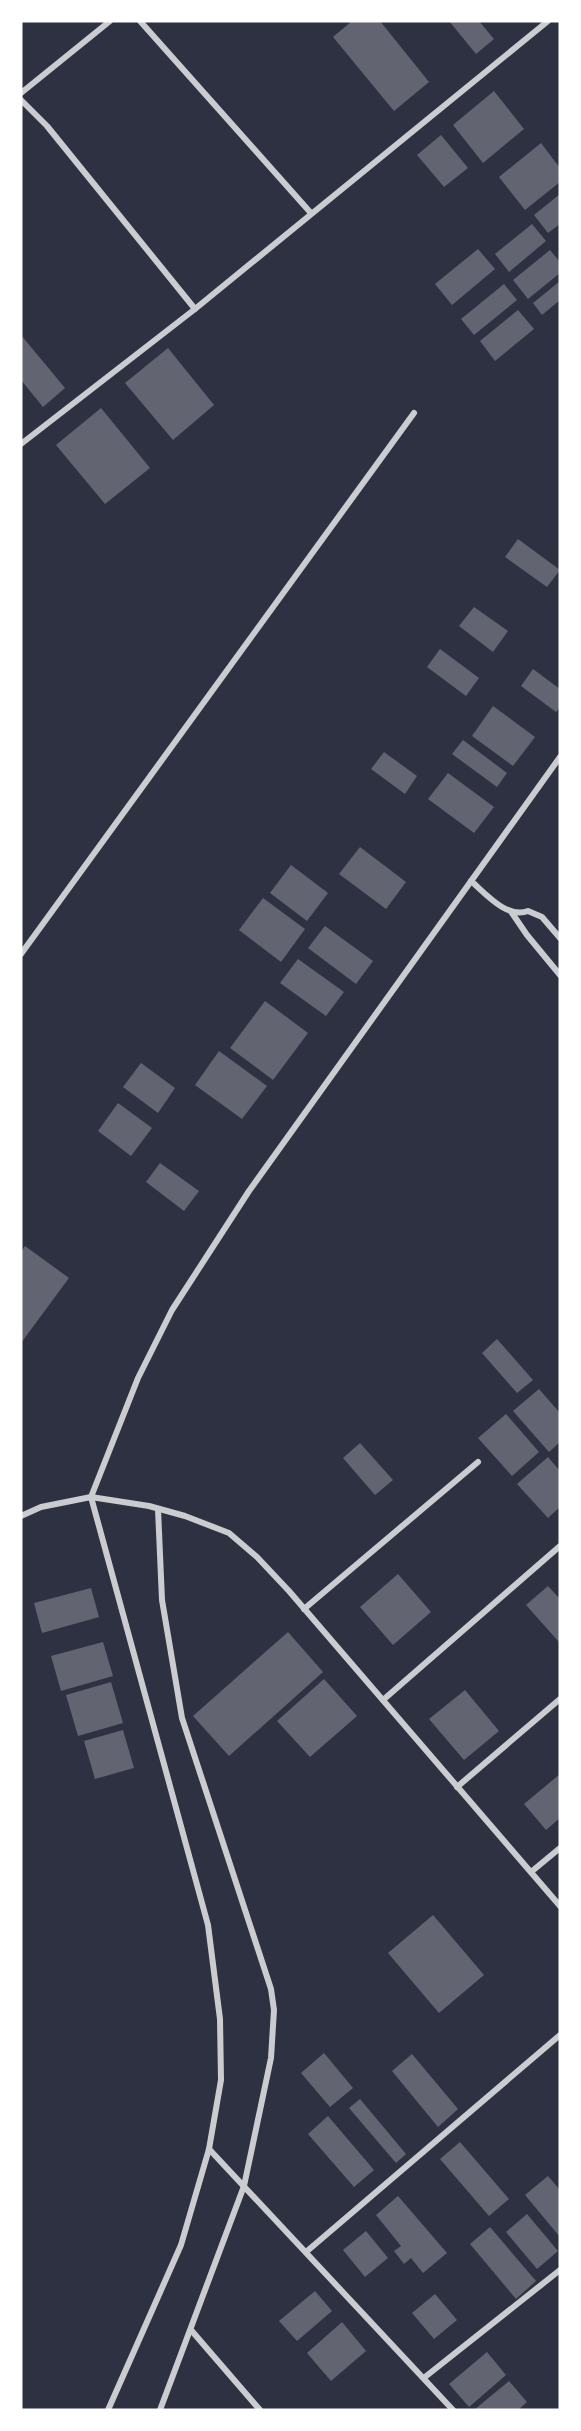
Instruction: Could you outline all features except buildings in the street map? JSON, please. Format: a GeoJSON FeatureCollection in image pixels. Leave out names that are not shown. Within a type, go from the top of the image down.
{"type":"FeatureCollection","features":[{"type":"Feature","properties":{"kind":"street"},"geometry":{"type":"LineString","coordinates":[[21,93],[110,21]]}},
{"type":"Feature","properties":{"kind":"street"},"geometry":{"type":"LineString","coordinates":[[140,21],[310,212]]}},
{"type":"Feature","properties":{"kind":"street"},"geometry":{"type":"LineString","coordinates":[[21,444],[195,309],[310,212],[548,21]]}},
{"type":"Feature","properties":{"kind":"street"},"geometry":{"type":"LineString","coordinates":[[21,100],[46,126],[195,309]]}},
{"type":"Feature","properties":{"kind":"street"},"geometry":{"type":"LineString","coordinates":[[21,954],[414,413]]}},
{"type":"Feature","properties":{"kind":"street"},"geometry":{"type":"LineString","coordinates":[[108,2410],[182,2245],[209,2149],[221,2080],[220,2019],[208,1925],[91,1497],[138,1377],[172,1310],[249,1191],[560,757]]}},
{"type":"Feature","properties":{"kind":"street"},"geometry":{"type":"LineString","coordinates":[[471,881],[512,913],[560,975]]}},
{"type":"Feature","properties":{"kind":"street"},"geometry":{"type":"LineString","coordinates":[[512,913],[521,914],[528,911],[535,913],[542,917],[560,938]]}},
{"type":"Feature","properties":{"kind":"street"},"geometry":{"type":"LineString","coordinates":[[304,1609],[478,1462]]}},
{"type":"Feature","properties":{"kind":"street"},"geometry":{"type":"LineString","coordinates":[[21,1516],[41,1508],[91,1497],[149,1506],[229,1533],[257,1557],[304,1609],[560,1906]]}},
{"type":"Feature","properties":{"kind":"street"},"geometry":{"type":"LineString","coordinates":[[158,1509],[162,1600],[182,1718],[259,1950],[271,1989],[274,2010],[271,2058],[244,2186],[160,2410]]}},
{"type":"Feature","properties":{"kind":"street"},"geometry":{"type":"LineString","coordinates":[[383,1700],[560,1546]]}},
{"type":"Feature","properties":{"kind":"street"},"geometry":{"type":"LineString","coordinates":[[457,1786],[560,1699]]}},
{"type":"Feature","properties":{"kind":"street"},"geometry":{"type":"LineString","coordinates":[[531,1872],[560,1848]]}},
{"type":"Feature","properties":{"kind":"street"},"geometry":{"type":"LineString","coordinates":[[306,2252],[560,2035]]}},
{"type":"Feature","properties":{"kind":"street"},"geometry":{"type":"LineString","coordinates":[[209,2149],[425,2377],[453,2410]]}},
{"type":"Feature","properties":{"kind":"street"},"geometry":{"type":"LineString","coordinates":[[425,2377],[560,2270]]}},
{"type":"Feature","properties":{"kind":"street"},"geometry":{"type":"LineString","coordinates":[[191,2330],[260,2410]]}}]}
